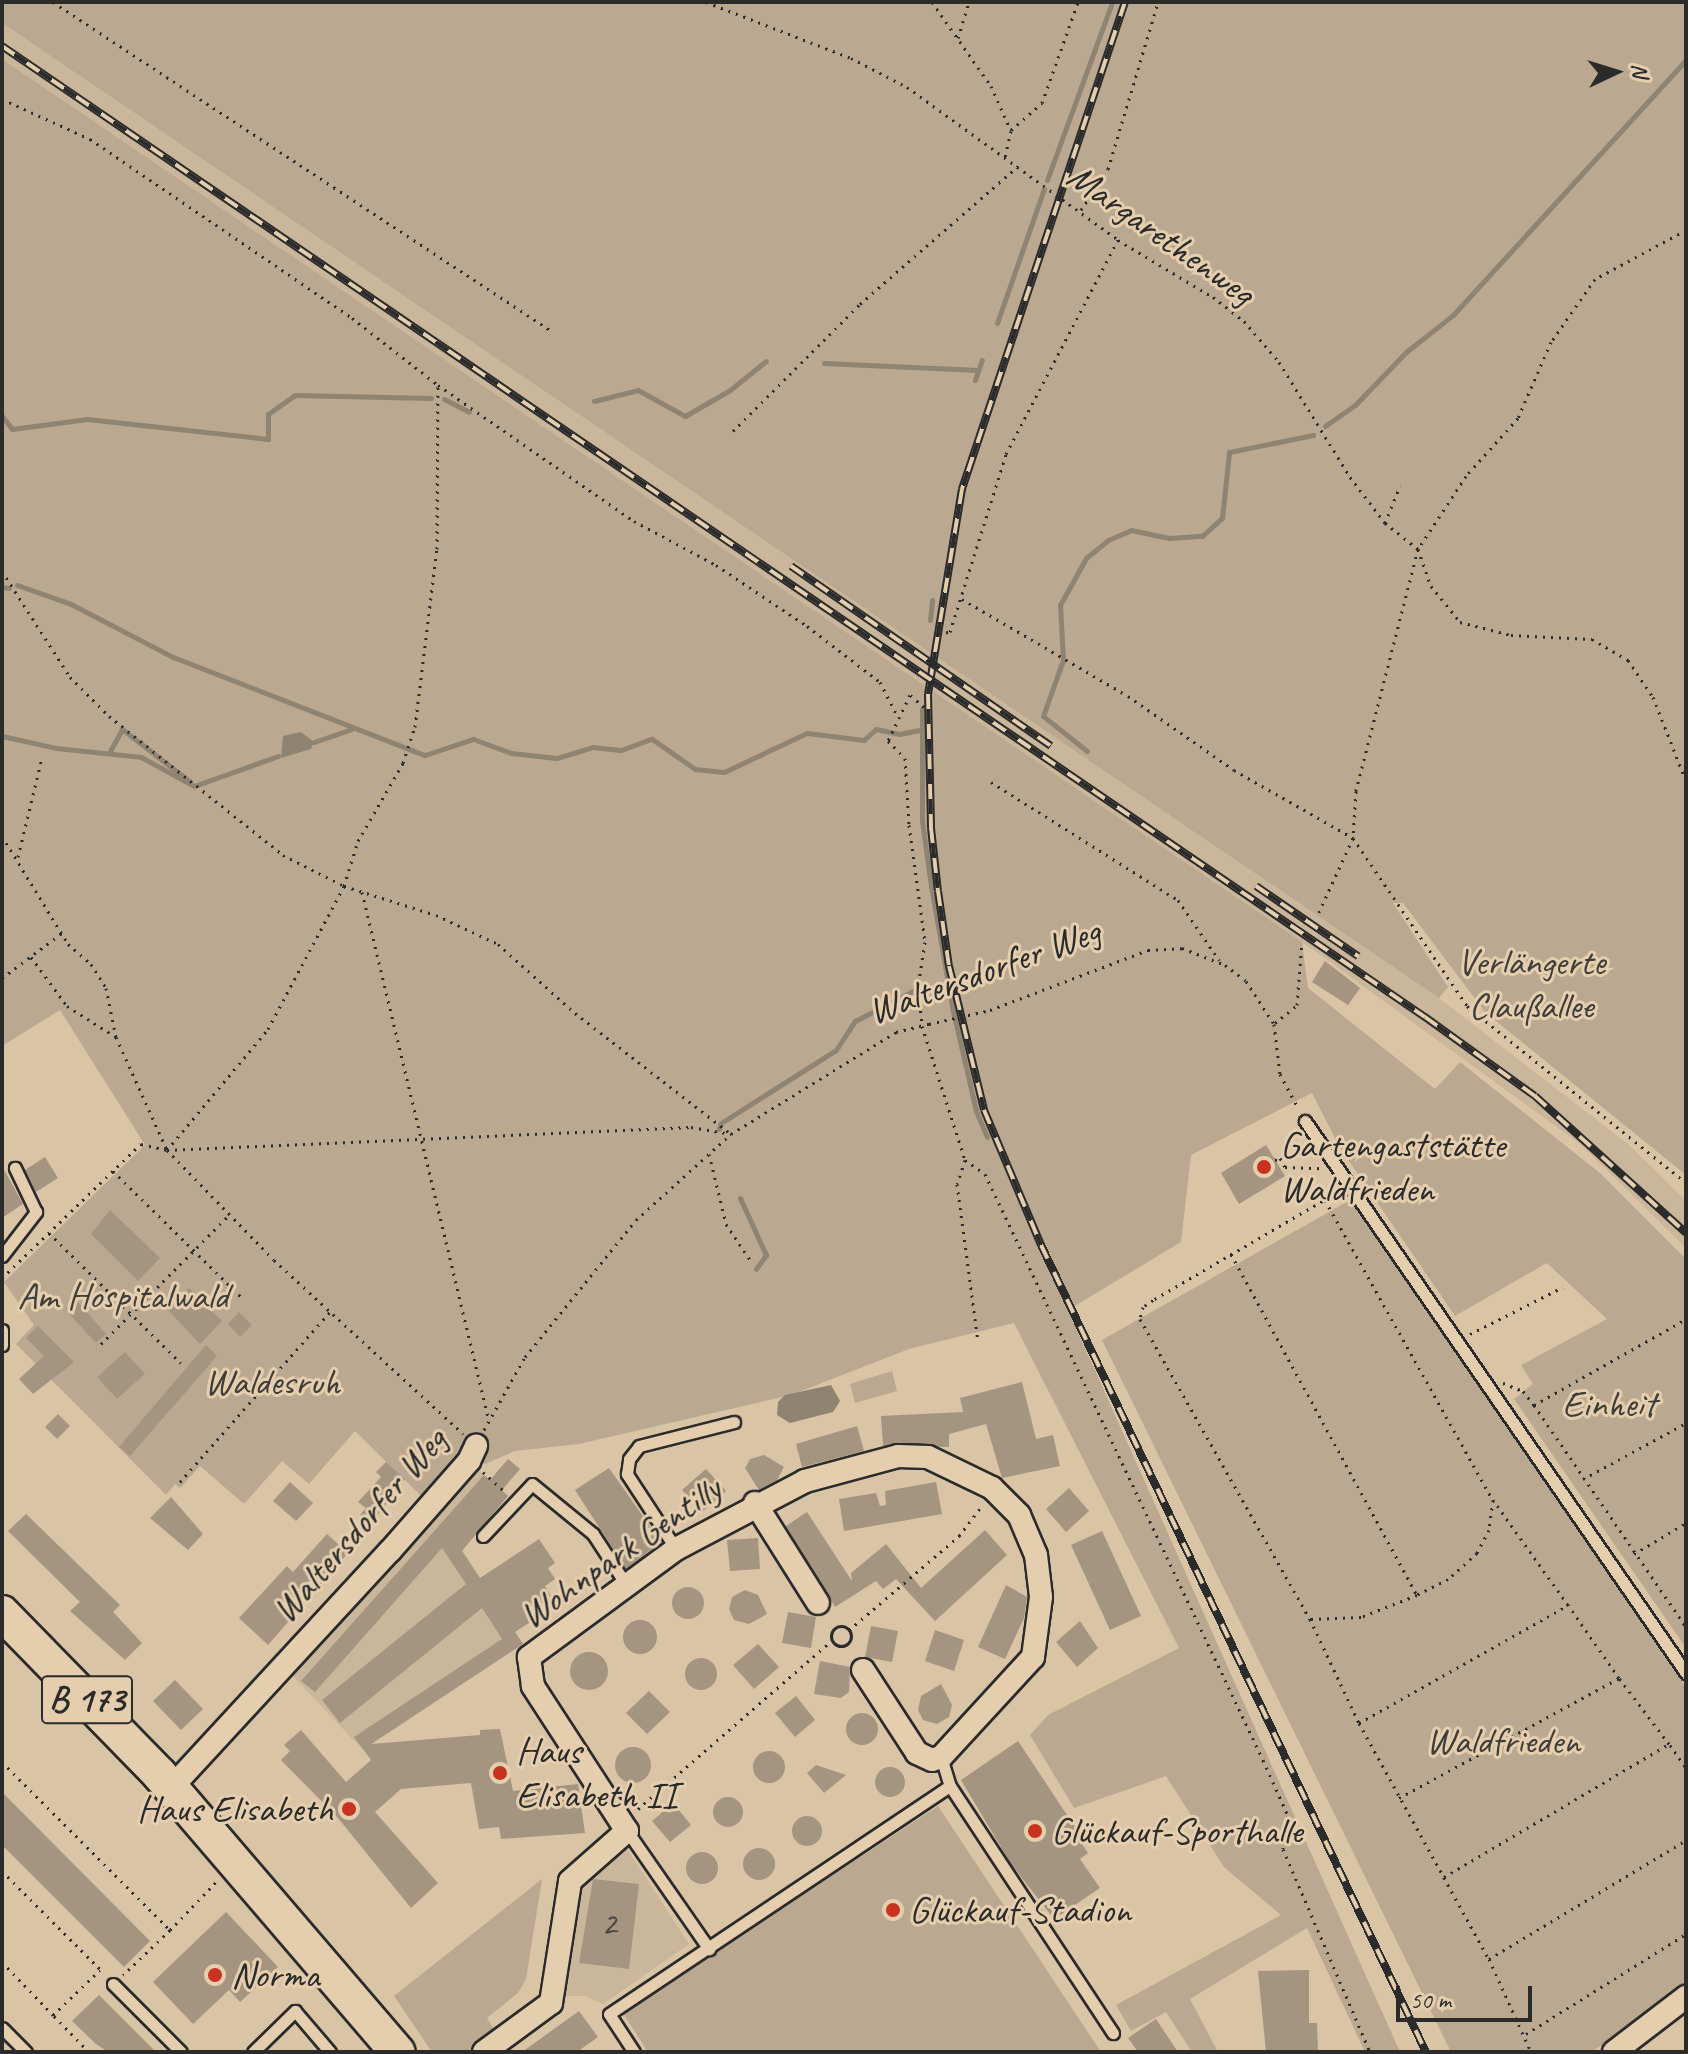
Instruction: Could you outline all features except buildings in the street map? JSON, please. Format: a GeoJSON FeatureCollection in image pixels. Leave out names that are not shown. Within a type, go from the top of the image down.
{"type":"FeatureCollection","features":[{"type":"Feature","properties":{"kind":"main road","name":"B 173"},"geometry":{"type":"LineString","coordinates":[[2,1613],[237,1861],[397,2052]]}},
{"type":"Feature","properties":{"kind":"street","name":"Waltersdorfer Weg"},"geometry":{"type":"LineString","coordinates":[[171,1788],[472,1453]]}},
{"type":"Feature","properties":{"kind":"street","name":"Wohnpark Gentilly"},"geometry":{"type":"LineString","coordinates":[[625,1828],[533,1686],[527,1669],[529,1657],[676,1549],[755,1503],[805,1481],[898,1456],[928,1457],[992,1488],[1031,1534],[1041,1597],[1039,1635],[1019,1676],[941,1757]]}},
{"type":"Feature","properties":{"kind":"street","name":"Wohnpark Gentilly"},"geometry":{"type":"LineString","coordinates":[[755,1503],[818,1603]]}},
{"type":"Feature","properties":{"kind":"street"},"geometry":{"type":"LineString","coordinates":[[863,1670],[917,1753],[941,1757]]}},
{"type":"Feature","properties":{"kind":"street"},"geometry":{"type":"LineString","coordinates":[[484,2052],[551,2003],[570,1881],[625,1828]]}},
{"type":"Feature","properties":{"kind":"street"},"geometry":{"type":"LineString","coordinates":[[1614,2052],[1686,1997]]}},
{"type":"Feature","properties":{"kind":"lane"},"geometry":{"type":"LineString","coordinates":[[1305,1121],[1686,1673]]}},
{"type":"Feature","properties":{"kind":"lane"},"geometry":{"type":"LineString","coordinates":[[2,1256],[36,1212],[15,1168]]}},
{"type":"Feature","properties":{"kind":"lane"},"geometry":{"type":"LineString","coordinates":[[2,1330],[2,1345]]}},
{"type":"Feature","properties":{"kind":"lane"},"geometry":{"type":"LineString","coordinates":[[676,1549],[627,1474],[629,1459],[639,1446],[734,1422]]}},
{"type":"Feature","properties":{"kind":"lane"},"geometry":{"type":"LineString","coordinates":[[483,1536],[513,1498],[532,1484],[593,1534],[628,1586]]}},
{"type":"Feature","properties":{"kind":"lane"},"geometry":{"type":"LineString","coordinates":[[941,1757],[950,1786],[1113,2033]]}},
{"type":"Feature","properties":{"kind":"lane"},"geometry":{"type":"LineString","coordinates":[[634,2052],[609,2014],[950,1786]]}},
{"type":"Feature","properties":{"kind":"lane"},"geometry":{"type":"LineString","coordinates":[[625,1828],[709,1949]]}},
{"type":"Feature","properties":{"kind":"lane"},"geometry":{"type":"LineString","coordinates":[[113,1984],[181,2052]]}},
{"type":"Feature","properties":{"kind":"lane"},"geometry":{"type":"LineString","coordinates":[[253,2052],[295,2011],[330,2052]]}},
{"type":"Feature","properties":{"kind":"lane"},"geometry":{"type":"LineString","coordinates":[[2,2028],[26,2052]]}},
{"type":"Feature","properties":{"kind":"path"},"geometry":{"type":"LineString","coordinates":[[53,2],[553,332]]}},
{"type":"Feature","properties":{"kind":"path","name":"Margarethenweg"},"geometry":{"type":"LineString","coordinates":[[706,2],[851,58],[907,87],[1081,210],[1118,240],[1244,321],[1279,362],[1319,432],[1385,523],[1418,549]]}},
{"type":"Feature","properties":{"kind":"path"},"geometry":{"type":"LineString","coordinates":[[932,2],[991,86],[1011,131]]}},
{"type":"Feature","properties":{"kind":"path"},"geometry":{"type":"LineString","coordinates":[[958,38],[969,2]]}},
{"type":"Feature","properties":{"kind":"path"},"geometry":{"type":"LineString","coordinates":[[1005,157],[1011,131],[1042,103],[1078,2]]}},
{"type":"Feature","properties":{"kind":"path"},"geometry":{"type":"LineString","coordinates":[[1081,210],[1108,169],[1158,2]]}},
{"type":"Feature","properties":{"kind":"path"},"geometry":{"type":"LineString","coordinates":[[2,99],[90,139],[352,318],[438,385],[634,521],[716,565],[807,626],[880,682],[898,717]]}},
{"type":"Feature","properties":{"kind":"path"},"geometry":{"type":"LineString","coordinates":[[733,431],[860,304],[1018,166]]}},
{"type":"Feature","properties":{"kind":"path"},"geometry":{"type":"LineString","coordinates":[[1318,914],[1353,838],[1356,791],[1418,549],[1466,476],[1518,418],[1551,342],[1595,279],[1685,230]]}},
{"type":"Feature","properties":{"kind":"path"},"geometry":{"type":"LineString","coordinates":[[938,633],[950,632],[1006,454],[1118,240]]}},
{"type":"Feature","properties":{"kind":"path"},"geometry":{"type":"LineString","coordinates":[[167,1150],[268,1029],[344,886],[358,841],[406,753],[437,549],[438,385]]}},
{"type":"Feature","properties":{"kind":"path"},"geometry":{"type":"LineString","coordinates":[[1385,523],[1400,486]]}},
{"type":"Feature","properties":{"kind":"path"},"geometry":{"type":"LineString","coordinates":[[1418,549],[1431,586],[1460,622],[1511,635],[1592,639],[1628,660],[1653,697],[1686,781]]}},
{"type":"Feature","properties":{"kind":"path"},"geometry":{"type":"LineString","coordinates":[[2,571],[60,660],[109,716],[220,807],[283,855],[344,886],[436,915],[498,944],[575,1013],[731,1134]]}},
{"type":"Feature","properties":{"kind":"path"},"geometry":{"type":"LineString","coordinates":[[962,599],[1128,696],[1234,770],[1353,838],[1467,1006],[1686,1183]]}},
{"type":"Feature","properties":{"kind":"path"},"geometry":{"type":"LineString","coordinates":[[924,707],[910,695],[889,737],[889,743],[900,750],[905,758],[909,825],[925,942],[919,990],[922,1026],[965,1160],[957,1184],[978,1342]]}},
{"type":"Feature","properties":{"kind":"path"},"geometry":{"type":"LineString","coordinates":[[18,857],[42,758]]}},
{"type":"Feature","properties":{"kind":"path"},"geometry":{"type":"LineString","coordinates":[[991,782],[1178,900],[1225,965]]}},
{"type":"Feature","properties":{"kind":"path"},"geometry":{"type":"LineString","coordinates":[[2,836],[18,857],[62,933],[106,988],[116,1037],[167,1150],[472,1453],[513,1498]]}},
{"type":"Feature","properties":{"kind":"path"},"geometry":{"type":"LineString","coordinates":[[362,892],[425,1138],[489,1421]]}},
{"type":"Feature","properties":{"kind":"path"},"geometry":{"type":"LineString","coordinates":[[2,978],[62,933]]}},
{"type":"Feature","properties":{"kind":"path"},"geometry":{"type":"LineString","coordinates":[[1274,1024],[1297,1005],[1302,942]]}},
{"type":"Feature","properties":{"kind":"path","name":"Waltersdorfer Weg"},"geometry":{"type":"LineString","coordinates":[[472,1453],[525,1357],[636,1220],[731,1134],[896,1032],[990,1010],[1148,950],[1182,948],[1225,965],[1246,981],[1274,1024],[1280,1074],[1305,1121]]}},
{"type":"Feature","properties":{"kind":"path"},"geometry":{"type":"LineString","coordinates":[[31,957],[67,1006],[116,1037]]}},
{"type":"Feature","properties":{"kind":"path"},"geometry":{"type":"LineString","coordinates":[[2,1278],[141,1144],[167,1150],[691,1127],[731,1134]]}},
{"type":"Feature","properties":{"kind":"path"},"geometry":{"type":"LineString","coordinates":[[709,1154],[726,1224],[751,1261]]}},
{"type":"Feature","properties":{"kind":"path"},"geometry":{"type":"LineString","coordinates":[[1275,1160],[1280,1158],[1285,1167],[1321,1168]]}},
{"type":"Feature","properties":{"kind":"path"},"geometry":{"type":"LineString","coordinates":[[965,1160],[985,1174],[1263,1760],[1288,1816],[1283,1849],[1370,2052]]}},
{"type":"Feature","properties":{"kind":"path"},"geometry":{"type":"LineString","coordinates":[[113,1171],[241,1297]]}},
{"type":"Feature","properties":{"kind":"path"},"geometry":{"type":"LineString","coordinates":[[1349,1187],[1143,1307],[1140,1319],[1310,1619],[1359,1723],[1489,1959],[1531,2052]]}},
{"type":"Feature","properties":{"kind":"path"},"geometry":{"type":"LineString","coordinates":[[1325,1200],[1493,1500],[1686,1768]]}},
{"type":"Feature","properties":{"kind":"path"},"geometry":{"type":"LineString","coordinates":[[101,1344],[230,1214]]}},
{"type":"Feature","properties":{"kind":"path"},"geometry":{"type":"LineString","coordinates":[[49,1233],[181,1363]]}},
{"type":"Feature","properties":{"kind":"path"},"geometry":{"type":"LineString","coordinates":[[1231,1254],[1417,1595]]}},
{"type":"Feature","properties":{"kind":"path"},"geometry":{"type":"LineString","coordinates":[[1456,1341],[1563,1287]]}},
{"type":"Feature","properties":{"kind":"path"},"geometry":{"type":"LineString","coordinates":[[180,1482],[330,1312]]}},
{"type":"Feature","properties":{"kind":"path"},"geometry":{"type":"LineString","coordinates":[[1534,1405],[1686,1319]]}},
{"type":"Feature","properties":{"kind":"path"},"geometry":{"type":"LineString","coordinates":[[1481,1373],[1523,1391],[1686,1625]]}},
{"type":"Feature","properties":{"kind":"path"},"geometry":{"type":"LineString","coordinates":[[1583,1479],[1686,1423]]}},
{"type":"Feature","properties":{"kind":"path"},"geometry":{"type":"LineString","coordinates":[[831,1641],[847,1645],[849,1630],[959,1536],[992,1488]]}},
{"type":"Feature","properties":{"kind":"path"},"geometry":{"type":"LineString","coordinates":[[1310,1619],[1361,1617],[1448,1579],[1477,1553],[1489,1530],[1493,1500]]}},
{"type":"Feature","properties":{"kind":"path"},"geometry":{"type":"LineString","coordinates":[[1634,1554],[1686,1523]]}},
{"type":"Feature","properties":{"kind":"path"},"geometry":{"type":"LineString","coordinates":[[1359,1723],[1568,1605]]}},
{"type":"Feature","properties":{"kind":"path"},"geometry":{"type":"LineString","coordinates":[[625,1828],[682,1765],[831,1641],[835,1627],[849,1630]]}},
{"type":"Feature","properties":{"kind":"path"},"geometry":{"type":"LineString","coordinates":[[1399,1798],[1619,1678]]}},
{"type":"Feature","properties":{"kind":"path"},"geometry":{"type":"LineString","coordinates":[[1443,1878],[1669,1744]]}},
{"type":"Feature","properties":{"kind":"path"},"geometry":{"type":"LineString","coordinates":[[2,1762],[170,1930]]}},
{"type":"Feature","properties":{"kind":"path"},"geometry":{"type":"LineString","coordinates":[[1489,1959],[1686,1840]]}},
{"type":"Feature","properties":{"kind":"path"},"geometry":{"type":"LineString","coordinates":[[2,1871],[113,1984],[237,1861]]}},
{"type":"Feature","properties":{"kind":"path"},"geometry":{"type":"LineString","coordinates":[[1525,2034],[1686,1934]]}},
{"type":"Feature","properties":{"kind":"path"},"geometry":{"type":"LineString","coordinates":[[2,1962],[89,2052]]}},
{"type":"Feature","properties":{"kind":"path"},"geometry":{"type":"LineString","coordinates":[[53,2015],[100,1969]]}},
{"type":"Feature","properties":{"kind":"shaded area"},"geometry":{"type":"Polygon","coordinates":[[[2,23],[1439,998],[1628,1144],[1686,1201],[1686,1248],[1580,1144],[1319,954],[2,59],[2,23]]]}},
{"type":"Feature","properties":{"kind":"shaded area"},"geometry":{"type":"Polygon","coordinates":[[[301,732],[314,742],[311,749],[281,758],[283,736],[301,732]]]}},
{"type":"Feature","properties":{"kind":"shaded area"},"geometry":{"type":"Polygon","coordinates":[[[831,1385],[840,1401],[833,1412],[790,1423],[777,1415],[778,1402],[785,1395],[831,1385]]]}},
{"type":"Feature","properties":{"kind":"shaded area"},"geometry":{"type":"Polygon","coordinates":[[[474,1466],[508,1496],[472,1539],[453,1536],[523,1644],[363,1750],[292,1675],[474,1466]]]}},
{"type":"Feature","properties":{"kind":"shaded area"},"geometry":{"type":"Polygon","coordinates":[[[624,1844],[689,1944],[603,2004],[585,1996],[564,1996],[579,1883],[624,1844]]]}},
{"type":"Feature","properties":{"kind":"green space","name":"Verlängerte Claußallee"},"geometry":{"type":"Polygon","coordinates":[[[2,2],[1686,2],[1686,1175],[1485,1012],[1403,903],[1393,903],[1448,987],[1439,998],[2,23],[2,2]]]}},
{"type":"Feature","properties":{"kind":"green space"},"geometry":{"type":"Polygon","coordinates":[[[2,59],[1302,942],[1308,988],[1435,1089],[1460,1062],[1600,1173],[1686,1259],[1686,1648],[1514,1399],[1533,1384],[1521,1365],[1607,1319],[1547,1263],[1455,1316],[1340,1148],[1312,1093],[1191,1155],[1181,1242],[1068,1310],[1400,2052],[1365,2052],[1307,1928],[1190,1999],[1218,2052],[1192,2052],[1166,2012],[1131,2031],[1116,2005],[1281,1915],[1224,1867],[1166,1776],[1074,1808],[1030,1735],[1048,1715],[1179,1648],[1014,1323],[909,1349],[791,1395],[579,1444],[515,1451],[485,1464],[462,1452],[421,1496],[355,1431],[309,1484],[282,1461],[244,1504],[200,1466],[180,1488],[175,1484],[166,1495],[16,1344],[34,1325],[4,1282],[145,1145],[60,1010],[2,1046],[2,59]]]}},
{"type":"Feature","properties":{"kind":"green space","name":"Waldfrieden"},"geometry":{"type":"Polygon","coordinates":[[[1352,1199],[1686,1688],[1686,1984],[1592,2052],[1451,2052],[1102,1340],[1352,1199]]]}},
{"type":"Feature","properties":{"kind":"green space"},"geometry":{"type":"Polygon","coordinates":[[[892,1371],[897,1391],[855,1403],[850,1384],[892,1371]]]}},
{"type":"Feature","properties":{"kind":"green space","name":"Glückauf-Stadion"},"geometry":{"type":"Polygon","coordinates":[[[938,1806],[1101,2052],[648,2052],[623,2013],[938,1806]]]}},
{"type":"Feature","properties":{"kind":"green space"},"geometry":{"type":"Polygon","coordinates":[[[542,1879],[526,1979],[518,1993],[487,2018],[496,2033],[468,2052],[432,2052],[394,1996],[542,1879]]]}},
{"type":"Feature","properties":{"kind":"waterway"},"geometry":{"type":"LineString","coordinates":[[1047,180],[1112,2]]}},
{"type":"Feature","properties":{"kind":"waterway"},"geometry":{"type":"LineString","coordinates":[[1325,426],[1355,405],[1406,352],[1453,315],[1686,60]]}},
{"type":"Feature","properties":{"kind":"waterway"},"geometry":{"type":"LineString","coordinates":[[997,323],[1044,189]]}},
{"type":"Feature","properties":{"kind":"waterway"},"geometry":{"type":"LineString","coordinates":[[975,380],[982,360]]}},
{"type":"Feature","properties":{"kind":"waterway"},"geometry":{"type":"LineString","coordinates":[[594,401],[638,390],[685,416],[730,390],[766,361]]}},
{"type":"Feature","properties":{"kind":"waterway"},"geometry":{"type":"LineString","coordinates":[[824,363],[978,370]]}},
{"type":"Feature","properties":{"kind":"waterway"},"geometry":{"type":"LineString","coordinates":[[2,416],[12,429],[87,419],[268,439],[268,414],[295,395],[431,398]]}},
{"type":"Feature","properties":{"kind":"waterway"},"geometry":{"type":"LineString","coordinates":[[444,399],[469,412]]}},
{"type":"Feature","properties":{"kind":"waterway"},"geometry":{"type":"LineString","coordinates":[[1087,751],[1043,716],[1063,660],[1060,605],[1086,558],[1108,540],[1131,530],[1170,538],[1202,536],[1222,518],[1229,452],[1313,435]]}},
{"type":"Feature","properties":{"kind":"waterway"},"geometry":{"type":"LineString","coordinates":[[17,585],[71,604],[173,657],[425,755],[473,739],[511,753],[557,758],[592,747],[621,750],[652,739],[695,769],[724,772],[807,733],[864,740],[876,729],[899,734],[920,730]]}},
{"type":"Feature","properties":{"kind":"waterway"},"geometry":{"type":"LineString","coordinates":[[2,587],[9,588]]}},
{"type":"Feature","properties":{"kind":"waterway"},"geometry":{"type":"LineString","coordinates":[[930,620],[932,600]]}},
{"type":"Feature","properties":{"kind":"waterway"},"geometry":{"type":"LineString","coordinates":[[922,709],[922,821],[931,886],[953,1011],[976,1111],[987,1137]]}},
{"type":"Feature","properties":{"kind":"waterway"},"geometry":{"type":"LineString","coordinates":[[110,751],[122,729],[189,781]]}},
{"type":"Feature","properties":{"kind":"waterway"},"geometry":{"type":"LineString","coordinates":[[314,742],[351,729]]}},
{"type":"Feature","properties":{"kind":"waterway"},"geometry":{"type":"LineString","coordinates":[[2,736],[56,748],[141,757],[194,786]]}},
{"type":"Feature","properties":{"kind":"waterway"},"geometry":{"type":"LineString","coordinates":[[197,785],[278,756]]}},
{"type":"Feature","properties":{"kind":"waterway"},"geometry":{"type":"LineString","coordinates":[[719,1129],[721,1123],[836,1050],[855,1021],[915,990],[949,990]]}},
{"type":"Feature","properties":{"kind":"waterway"},"geometry":{"type":"LineString","coordinates":[[740,1198],[766,1255],[756,1269]]}},
{"type":"Feature","properties":{"kind":"railway"},"geometry":{"type":"LineString","coordinates":[[1125,2],[962,489],[928,694],[931,828],[949,966],[984,1110],[1041,1245],[1426,2052]]}},
{"type":"Feature","properties":{"kind":"railway"},"geometry":{"type":"LineString","coordinates":[[2,46],[1425,1017],[1535,1096],[1686,1233]]}},
{"type":"Feature","properties":{"kind":"railway"},"geometry":{"type":"LineString","coordinates":[[791,566],[1051,746]]}},
{"type":"Feature","properties":{"kind":"railway"},"geometry":{"type":"LineString","coordinates":[[1256,886],[1358,956]]}},
{"type":"Feature","properties":{"kind":"place","name":"Gartengaststätte Waldfrieden"},"geometry":{"type":"Point","coordinates":[1264,1167]}},
{"type":"Feature","properties":{"kind":"place","name":"Haus Elisabeth II"},"geometry":{"type":"Point","coordinates":[500,1773]}},
{"type":"Feature","properties":{"kind":"place","name":"Haus Elisabeth"},"geometry":{"type":"Point","coordinates":[349,1809]}},
{"type":"Feature","properties":{"kind":"place","name":"Glückauf-Sporthalle"},"geometry":{"type":"Point","coordinates":[1035,1831]}},
{"type":"Feature","properties":{"kind":"place","name":"Glückauf-Stadion"},"geometry":{"type":"Point","coordinates":[893,1910]}},
{"type":"Feature","properties":{"kind":"place","name":"Norma"},"geometry":{"type":"Point","coordinates":[215,1975]}},
{"type":"Feature","properties":{"kind":"park label","name":"Am Hospitalwald"},"geometry":{"type":"Point","coordinates":[123,1296]}},
{"type":"Feature","properties":{"kind":"park label","name":"Waldesruh"},"geometry":{"type":"Point","coordinates":[272,1382]}},
{"type":"Feature","properties":{"kind":"park label","name":"Einheit"},"geometry":{"type":"Point","coordinates":[1609,1404]}}]}
